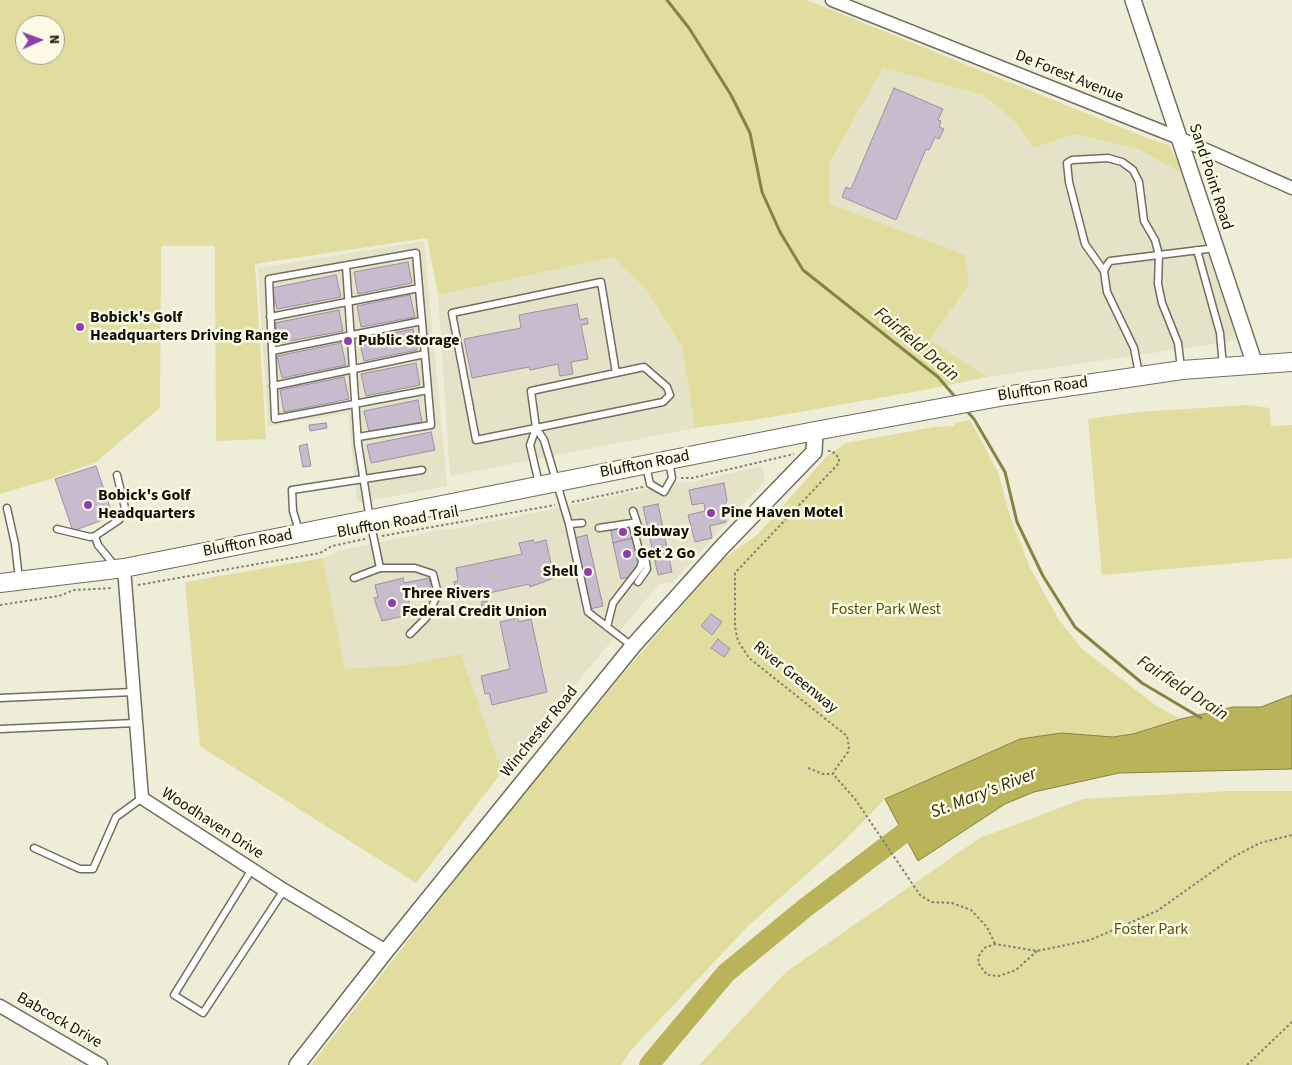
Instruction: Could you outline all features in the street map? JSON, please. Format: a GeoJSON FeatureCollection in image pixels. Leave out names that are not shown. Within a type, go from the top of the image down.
{"type":"FeatureCollection","features":[{"type":"Feature","properties":{"kind":"main road","name":"Bluffton Road"},"geometry":{"type":"LineString","coordinates":[[0,583],[121,568],[646,465],[671,469],[815,431],[1005,396],[1182,370],[1292,362]]}},
{"type":"Feature","properties":{"kind":"street","name":"De Forest Avenue"},"geometry":{"type":"LineString","coordinates":[[832,0],[1179,138],[1292,188]]}},
{"type":"Feature","properties":{"kind":"street","name":"Sand Point Road"},"geometry":{"type":"LineString","coordinates":[[1133,0],[1254,365]]}},
{"type":"Feature","properties":{"kind":"street","name":"Winchester Road"},"geometry":{"type":"LineString","coordinates":[[297,1065],[386,951],[633,646],[722,547],[814,452],[815,431]]}},
{"type":"Feature","properties":{"kind":"street","name":"Woodhaven Drive"},"geometry":{"type":"LineString","coordinates":[[121,568],[126,586],[132,692],[142,798],[284,890],[386,951]]}},
{"type":"Feature","properties":{"kind":"street","name":"Babcock Drive"},"geometry":{"type":"LineString","coordinates":[[0,1006],[101,1065]]}},
{"type":"Feature","properties":{"kind":"lane"},"geometry":{"type":"LineString","coordinates":[[1140,376],[1134,348],[1107,292],[1104,270],[1085,244],[1066,169],[1067,163],[1072,160],[1108,158],[1122,162],[1133,170],[1139,182],[1144,221],[1155,240],[1159,255],[1158,284],[1162,303],[1178,343],[1182,370]]}},
{"type":"Feature","properties":{"kind":"lane"},"geometry":{"type":"LineString","coordinates":[[1104,270],[1110,261],[1216,248]]}},
{"type":"Feature","properties":{"kind":"lane"},"geometry":{"type":"LineString","coordinates":[[1197,250],[1220,333],[1224,367]]}},
{"type":"Feature","properties":{"kind":"lane"},"geometry":{"type":"LineString","coordinates":[[358,437],[431,425],[425,354],[416,253],[269,280],[275,418],[428,390]]}},
{"type":"Feature","properties":{"kind":"lane"},"geometry":{"type":"LineString","coordinates":[[346,266],[358,437],[373,538],[380,568]]}},
{"type":"Feature","properties":{"kind":"lane"},"geometry":{"type":"LineString","coordinates":[[547,485],[544,440],[536,428],[531,391],[616,373],[644,367],[667,387],[670,394],[663,402],[536,428],[476,440],[452,313],[601,282],[616,373]]}},
{"type":"Feature","properties":{"kind":"lane"},"geometry":{"type":"LineString","coordinates":[[270,317],[348,300],[419,288]]}},
{"type":"Feature","properties":{"kind":"lane"},"geometry":{"type":"LineString","coordinates":[[272,351],[422,321]]}},
{"type":"Feature","properties":{"kind":"lane"},"geometry":{"type":"LineString","coordinates":[[273,386],[425,354]]}},
{"type":"Feature","properties":{"kind":"lane"},"geometry":{"type":"LineString","coordinates":[[536,428],[530,444],[547,485],[563,503],[588,612],[633,646]]}},
{"type":"Feature","properties":{"kind":"lane"},"geometry":{"type":"LineString","coordinates":[[646,465],[650,484],[664,492],[671,469]]}},
{"type":"Feature","properties":{"kind":"lane"},"geometry":{"type":"LineString","coordinates":[[300,534],[293,511],[292,490],[422,470]]}},
{"type":"Feature","properties":{"kind":"lane"},"geometry":{"type":"LineString","coordinates":[[57,529],[90,537],[95,536],[119,520],[124,512],[124,502],[117,475]]}},
{"type":"Feature","properties":{"kind":"lane"},"geometry":{"type":"LineString","coordinates":[[7,508],[14,538],[19,580]]}},
{"type":"Feature","properties":{"kind":"lane"},"geometry":{"type":"LineString","coordinates":[[633,511],[647,565],[638,582]]}},
{"type":"Feature","properties":{"kind":"lane"},"geometry":{"type":"LineString","coordinates":[[569,524],[582,522]]}},
{"type":"Feature","properties":{"kind":"lane"},"geometry":{"type":"LineString","coordinates":[[599,528],[632,523],[642,562],[640,568],[613,602],[607,627]]}},
{"type":"Feature","properties":{"kind":"lane"},"geometry":{"type":"LineString","coordinates":[[95,536],[98,545],[121,568]]}},
{"type":"Feature","properties":{"kind":"lane"},"geometry":{"type":"LineString","coordinates":[[354,578],[380,568],[415,568],[433,574],[438,594],[426,618],[410,634]]}},
{"type":"Feature","properties":{"kind":"lane"},"geometry":{"type":"LineString","coordinates":[[0,698],[132,692]]}},
{"type":"Feature","properties":{"kind":"lane"},"geometry":{"type":"LineString","coordinates":[[0,729],[135,723]]}},
{"type":"Feature","properties":{"kind":"lane"},"geometry":{"type":"LineString","coordinates":[[34,848],[80,869],[93,869],[116,817],[142,798]]}},
{"type":"Feature","properties":{"kind":"lane"},"geometry":{"type":"LineString","coordinates":[[252,869],[174,995],[203,1013],[284,890]]}},
{"type":"Feature","properties":{"kind":"path","name":"River Greenway"},"geometry":{"type":"LineString","coordinates":[[832,451],[839,458],[839,463],[739,568],[734,578],[735,627],[738,641],[748,658],[847,736],[848,752],[834,771],[834,774]]}},
{"type":"Feature","properties":{"kind":"path"},"geometry":{"type":"LineString","coordinates":[[671,469],[692,478],[798,453]]}},
{"type":"Feature","properties":{"kind":"path","name":"Bluffton Road Trail"},"geometry":{"type":"LineString","coordinates":[[0,605],[59,596],[74,590],[95,591],[320,553],[332,546],[563,503],[650,484]]}},
{"type":"Feature","properties":{"kind":"path"},"geometry":{"type":"LineString","coordinates":[[808,768],[823,774],[834,774],[855,799],[920,895],[931,902],[952,904],[972,910],[988,927],[995,944]]}},
{"type":"Feature","properties":{"kind":"path"},"geometry":{"type":"LineString","coordinates":[[1037,951],[1016,970],[999,976],[987,975],[978,963],[979,956],[984,948],[995,944],[1037,951],[1090,940],[1157,911],[1233,857],[1260,843],[1292,835]]}},
{"type":"Feature","properties":{"kind":"path"},"geometry":{"type":"LineString","coordinates":[[1247,1065],[1292,1022]]}},
{"type":"Feature","properties":{"kind":"shaded area"},"geometry":{"type":"Polygon","coordinates":[[[883,68],[983,95],[1015,122],[1034,148],[1076,134],[1138,149],[1185,175],[1240,337],[1228,342],[987,377],[930,340],[969,284],[830,204],[830,163],[883,68]]]}},
{"type":"Feature","properties":{"kind":"shaded area","name":"Public Storage"},"geometry":{"type":"Polygon","coordinates":[[[424,241],[447,486],[357,503],[348,413],[268,426],[258,268],[424,241]]]}},
{"type":"Feature","properties":{"kind":"shaded area"},"geometry":{"type":"Polygon","coordinates":[[[613,257],[646,289],[682,347],[695,428],[450,476],[438,295],[613,257]]]}},
{"type":"Feature","properties":{"kind":"shaded area"},"geometry":{"type":"Polygon","coordinates":[[[762,466],[765,481],[672,583],[659,584],[502,772],[461,654],[398,666],[345,670],[323,558],[339,551],[439,530],[460,528],[677,483],[693,482],[762,466]]]}},
{"type":"Feature","properties":{"kind":"green space"},"geometry":{"type":"Polygon","coordinates":[[[0,0],[807,0],[1147,138],[1169,145],[1185,175],[1138,149],[1076,134],[1034,148],[1015,122],[983,95],[883,68],[830,162],[830,204],[965,255],[969,284],[930,340],[987,377],[754,420],[695,428],[682,347],[646,289],[613,257],[438,295],[427,238],[255,264],[266,439],[216,441],[215,246],[161,246],[160,408],[96,462],[50,479],[0,494],[0,0]]]}},
{"type":"Feature","properties":{"kind":"green space"},"geometry":{"type":"Polygon","coordinates":[[[1247,405],[1270,408],[1271,426],[1292,425],[1292,558],[1102,575],[1088,419],[1139,412],[1247,405]]]}},
{"type":"Feature","properties":{"kind":"green space","name":"Foster Park West"},"geometry":{"type":"Polygon","coordinates":[[[970,420],[998,472],[1010,516],[1030,568],[1059,620],[1082,649],[1158,707],[1181,719],[1133,734],[1113,737],[1061,733],[1020,739],[885,799],[843,842],[748,926],[631,1050],[621,1065],[311,1065],[502,820],[629,667],[723,559],[758,534],[827,456],[846,443],[935,427],[955,426],[955,423],[970,420]]]}},
{"type":"Feature","properties":{"kind":"green space"},"geometry":{"type":"Polygon","coordinates":[[[323,558],[345,669],[398,666],[461,654],[502,772],[416,883],[200,746],[185,582],[323,558]]]}},
{"type":"Feature","properties":{"kind":"green space","name":"Foster Park"},"geometry":{"type":"Polygon","coordinates":[[[1229,791],[1292,791],[1292,1065],[699,1065],[786,972],[980,838],[1083,799],[1229,791]]]}},
{"type":"Feature","properties":{"kind":"water"},"geometry":{"type":"Polygon","coordinates":[[[1292,695],[1292,769],[1119,773],[1034,792],[1005,804],[918,861],[885,799],[1020,739],[1061,733],[1113,737],[1133,734],[1181,719],[1233,707],[1261,707],[1292,695]]]}},
{"type":"Feature","properties":{"kind":"building"},"geometry":{"type":"Polygon","coordinates":[[[894,88],[943,109],[938,120],[941,121],[939,127],[944,129],[939,139],[935,137],[929,150],[926,149],[896,220],[842,197],[846,187],[851,189],[894,88]]]}},
{"type":"Feature","properties":{"kind":"building"},"geometry":{"type":"Polygon","coordinates":[[[408,262],[412,283],[358,294],[354,272],[408,262]]]}},
{"type":"Feature","properties":{"kind":"building"},"geometry":{"type":"Polygon","coordinates":[[[336,275],[341,297],[277,309],[272,288],[336,275]]]}},
{"type":"Feature","properties":{"kind":"building"},"geometry":{"type":"Polygon","coordinates":[[[410,295],[415,317],[361,327],[357,306],[410,295]]]}},
{"type":"Feature","properties":{"kind":"building"},"geometry":{"type":"Polygon","coordinates":[[[577,304],[580,320],[587,318],[588,324],[581,325],[588,359],[571,362],[573,374],[560,376],[558,364],[530,370],[529,367],[472,378],[464,339],[521,328],[519,315],[577,304]]]}},
{"type":"Feature","properties":{"kind":"building"},"geometry":{"type":"Polygon","coordinates":[[[339,310],[343,331],[279,343],[275,323],[339,310]]]}},
{"type":"Feature","properties":{"kind":"building"},"geometry":{"type":"Polygon","coordinates":[[[413,329],[417,350],[364,361],[359,340],[413,329]]]}},
{"type":"Feature","properties":{"kind":"building"},"geometry":{"type":"Polygon","coordinates":[[[341,343],[346,365],[282,378],[277,356],[341,343]]]}},
{"type":"Feature","properties":{"kind":"building"},"geometry":{"type":"Polygon","coordinates":[[[416,363],[420,385],[366,396],[361,374],[416,363]]]}},
{"type":"Feature","properties":{"kind":"building"},"geometry":{"type":"Polygon","coordinates":[[[344,377],[349,399],[284,412],[280,390],[344,377]]]}},
{"type":"Feature","properties":{"kind":"building"},"geometry":{"type":"Polygon","coordinates":[[[418,400],[422,422],[369,432],[364,411],[418,400]]]}},
{"type":"Feature","properties":{"kind":"building"},"geometry":{"type":"Polygon","coordinates":[[[326,423],[327,428],[310,431],[309,425],[326,423]]]}},
{"type":"Feature","properties":{"kind":"building"},"geometry":{"type":"Polygon","coordinates":[[[431,432],[435,450],[371,463],[367,445],[431,432]]]}},
{"type":"Feature","properties":{"kind":"building"},"geometry":{"type":"Polygon","coordinates":[[[307,444],[311,466],[303,467],[299,446],[307,444]]]}},
{"type":"Feature","properties":{"kind":"building"},"geometry":{"type":"Polygon","coordinates":[[[96,466],[113,516],[73,531],[55,479],[96,466]]]}},
{"type":"Feature","properties":{"kind":"building","name":"Pine Haven Motel"},"geometry":{"type":"Polygon","coordinates":[[[724,483],[727,501],[723,508],[726,522],[710,526],[712,538],[695,542],[688,515],[705,511],[704,503],[692,505],[689,490],[724,483]]]}},
{"type":"Feature","properties":{"kind":"building"},"geometry":{"type":"Polygon","coordinates":[[[658,504],[672,572],[658,575],[643,507],[658,504]]]}},
{"type":"Feature","properties":{"kind":"building","name":"Subway"},"geometry":{"type":"Polygon","coordinates":[[[633,526],[636,537],[613,543],[610,527],[633,526]]]}},
{"type":"Feature","properties":{"kind":"building","name":"Shell"},"geometry":{"type":"Polygon","coordinates":[[[587,535],[603,606],[590,609],[574,538],[587,535]]]}},
{"type":"Feature","properties":{"kind":"building","name":"Get 2 Go"},"geometry":{"type":"Polygon","coordinates":[[[636,537],[642,565],[633,576],[621,579],[613,543],[636,537]]]}},
{"type":"Feature","properties":{"kind":"building"},"geometry":{"type":"Polygon","coordinates":[[[533,540],[534,543],[546,540],[554,578],[530,587],[529,584],[458,600],[454,582],[458,581],[456,568],[522,554],[519,543],[533,540]]]}},
{"type":"Feature","properties":{"kind":"building","name":"Three Rivers Federal Credit Union"},"geometry":{"type":"Polygon","coordinates":[[[403,578],[404,583],[429,578],[432,593],[408,598],[412,614],[382,621],[374,598],[378,597],[375,585],[403,578]]]}},
{"type":"Feature","properties":{"kind":"building"},"geometry":{"type":"Polygon","coordinates":[[[487,601],[489,610],[483,611],[481,602],[487,601]]]}},
{"type":"Feature","properties":{"kind":"building"},"geometry":{"type":"Polygon","coordinates":[[[711,614],[722,622],[712,635],[701,626],[711,614]]]}},
{"type":"Feature","properties":{"kind":"building"},"geometry":{"type":"Polygon","coordinates":[[[518,618],[519,622],[531,619],[547,692],[492,705],[489,693],[485,694],[481,676],[510,669],[500,622],[518,618]]]}},
{"type":"Feature","properties":{"kind":"building"},"geometry":{"type":"Polygon","coordinates":[[[718,639],[730,649],[724,657],[711,648],[718,639]]]}},
{"type":"Feature","properties":{"kind":"waterway","name":"Fairfield Drain"},"geometry":{"type":"LineString","coordinates":[[667,0],[689,28],[731,95],[750,133],[762,192],[780,232],[803,270],[938,377],[957,399]]}},
{"type":"Feature","properties":{"kind":"waterway","name":"Fairfield Drain"},"geometry":{"type":"LineString","coordinates":[[966,410],[974,419],[1005,472],[1017,522],[1043,576],[1075,627],[1142,683],[1201,718]]}},
{"type":"Feature","properties":{"kind":"waterway","name":"St. Mary's River"},"geometry":{"type":"LineString","coordinates":[[649,1065],[726,973],[805,908],[925,817]]}},
{"type":"Feature","properties":{"kind":"place","name":"Bobick's Golf Headquarters Driving Range"},"geometry":{"type":"Point","coordinates":[80,327]}},
{"type":"Feature","properties":{"kind":"place","name":"Public Storage"},"geometry":{"type":"Point","coordinates":[348,341]}},
{"type":"Feature","properties":{"kind":"place","name":"Bobick's Golf Headquarters"},"geometry":{"type":"Point","coordinates":[88,505]}},
{"type":"Feature","properties":{"kind":"place","name":"Pine Haven Motel"},"geometry":{"type":"Point","coordinates":[711,513]}},
{"type":"Feature","properties":{"kind":"place","name":"Subway"},"geometry":{"type":"Point","coordinates":[623,532]}},
{"type":"Feature","properties":{"kind":"place","name":"Get 2 Go"},"geometry":{"type":"Point","coordinates":[627,554]}},
{"type":"Feature","properties":{"kind":"place","name":"Shell"},"geometry":{"type":"Point","coordinates":[588,572]}},
{"type":"Feature","properties":{"kind":"place","name":"Three Rivers Federal Credit Union"},"geometry":{"type":"Point","coordinates":[392,603]}}]}
